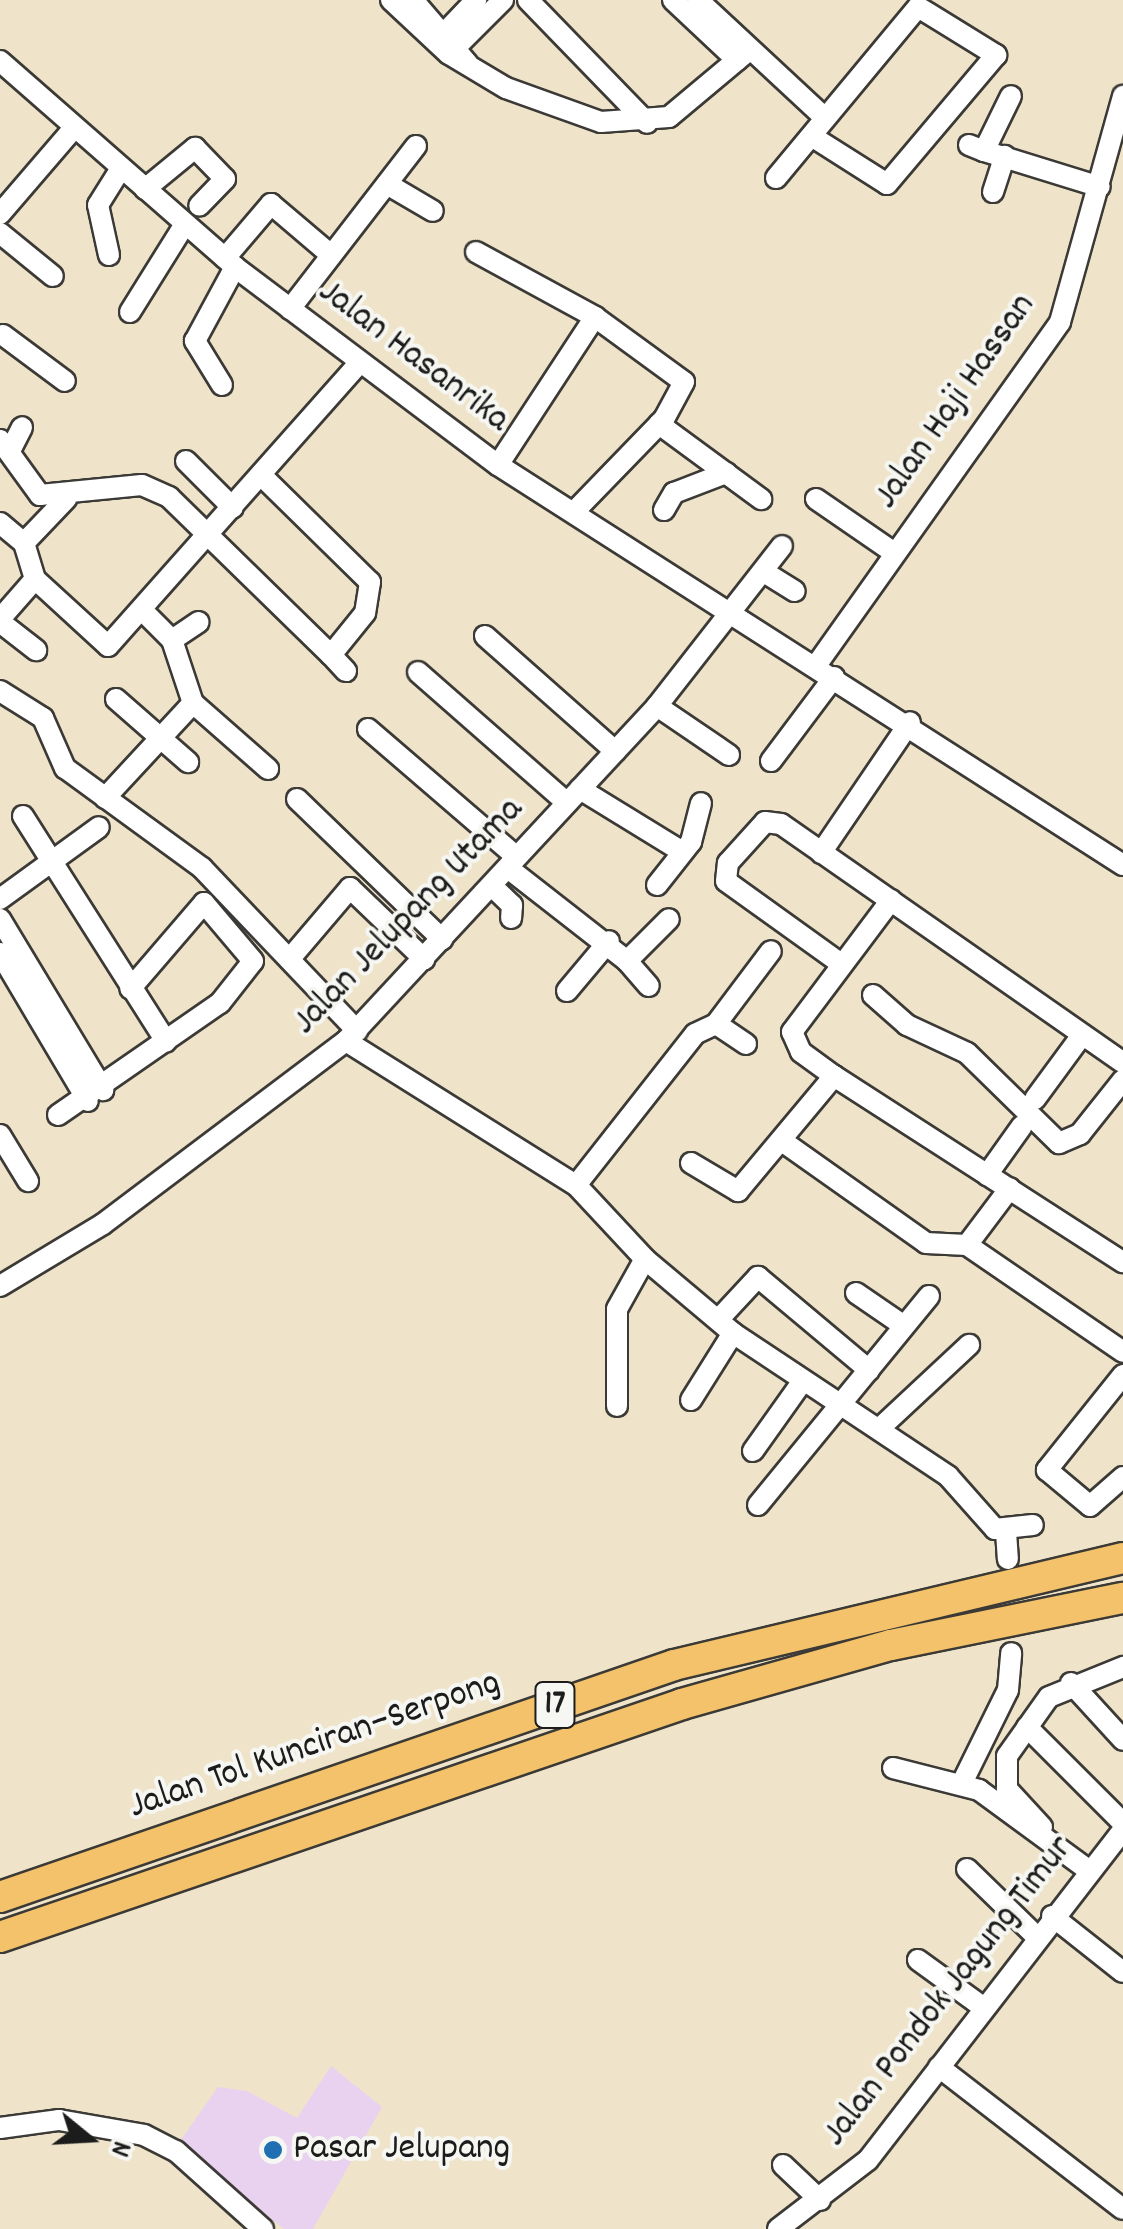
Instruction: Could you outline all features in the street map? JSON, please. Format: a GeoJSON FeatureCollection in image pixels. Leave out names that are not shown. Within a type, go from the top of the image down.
{"type":"FeatureCollection","features":[{"type":"Feature","properties":{"kind":"highway","name":"Jalan Tol Kunciran–Serpong"},"geometry":{"type":"LineString","coordinates":[[0,1897],[674,1665],[1123,1558]]}},
{"type":"Feature","properties":{"kind":"highway","name":"Jalan Tol Kunciran–Serpong"},"geometry":{"type":"LineString","coordinates":[[0,1936],[682,1704],[891,1646],[1123,1598]]}},
{"type":"Feature","properties":{"kind":"street"},"geometry":{"type":"LineString","coordinates":[[391,0],[452,47],[541,105],[646,123],[686,108],[743,55]]}},
{"type":"Feature","properties":{"kind":"street"},"geometry":{"type":"LineString","coordinates":[[413,0],[452,47]]}},
{"type":"Feature","properties":{"kind":"street"},"geometry":{"type":"LineString","coordinates":[[452,47],[476,0]]}},
{"type":"Feature","properties":{"kind":"street"},"geometry":{"type":"LineString","coordinates":[[452,47],[503,0]]}},
{"type":"Feature","properties":{"kind":"street"},"geometry":{"type":"LineString","coordinates":[[528,0],[646,123]]}},
{"type":"Feature","properties":{"kind":"street"},"geometry":{"type":"LineString","coordinates":[[672,0],[825,118]]}},
{"type":"Feature","properties":{"kind":"street"},"geometry":{"type":"LineString","coordinates":[[698,0],[743,55]]}},
{"type":"Feature","properties":{"kind":"street"},"geometry":{"type":"LineString","coordinates":[[776,178],[922,5],[996,55],[886,184],[813,136]]}},
{"type":"Feature","properties":{"kind":"street","name":"Jalan Hasanrika"},"geometry":{"type":"LineString","coordinates":[[0,61],[119,172],[145,189],[230,263],[498,465],[574,512],[730,620],[910,722],[1123,865]]}},
{"type":"Feature","properties":{"kind":"street"},"geometry":{"type":"LineString","coordinates":[[993,192],[986,151],[1011,96]]}},
{"type":"Feature","properties":{"kind":"street","name":"Jalan Haji Hassan"},"geometry":{"type":"LineString","coordinates":[[771,762],[893,552],[1060,322],[1123,96]]}},
{"type":"Feature","properties":{"kind":"street"},"geometry":{"type":"LineString","coordinates":[[0,214],[74,128]]}},
{"type":"Feature","properties":{"kind":"street"},"geometry":{"type":"LineString","coordinates":[[290,310],[332,255],[362,197],[388,184],[416,146]]}},
{"type":"Feature","properties":{"kind":"street"},"geometry":{"type":"LineString","coordinates":[[145,189],[195,148],[226,179],[200,206]]}},
{"type":"Feature","properties":{"kind":"street"},"geometry":{"type":"LineString","coordinates":[[986,151],[1100,188]]}},
{"type":"Feature","properties":{"kind":"street"},"geometry":{"type":"LineString","coordinates":[[109,256],[98,204],[119,172]]}},
{"type":"Feature","properties":{"kind":"street"},"geometry":{"type":"LineString","coordinates":[[388,184],[433,211]]}},
{"type":"Feature","properties":{"kind":"street"},"geometry":{"type":"LineString","coordinates":[[222,385],[195,342],[230,263],[271,204],[332,255]]}},
{"type":"Feature","properties":{"kind":"street"},"geometry":{"type":"LineString","coordinates":[[130,312],[185,224]]}},
{"type":"Feature","properties":{"kind":"street"},"geometry":{"type":"LineString","coordinates":[[0,233],[52,276]]}},
{"type":"Feature","properties":{"kind":"street"},"geometry":{"type":"LineString","coordinates":[[476,252],[595,317],[684,382],[659,424],[574,512]]}},
{"type":"Feature","properties":{"kind":"street"},"geometry":{"type":"LineString","coordinates":[[498,465],[595,317]]}},
{"type":"Feature","properties":{"kind":"street"},"geometry":{"type":"LineString","coordinates":[[1,334],[65,381]]}},
{"type":"Feature","properties":{"kind":"street"},"geometry":{"type":"LineString","coordinates":[[0,523],[24,543],[35,579],[104,646],[142,610],[263,476],[359,363]]}},
{"type":"Feature","properties":{"kind":"street"},"geometry":{"type":"LineString","coordinates":[[659,424],[762,500]]}},
{"type":"Feature","properties":{"kind":"street"},"geometry":{"type":"LineString","coordinates":[[22,427],[6,443],[27,487],[66,499],[155,488],[210,534],[339,663],[365,613],[370,582],[263,476]]}},
{"type":"Feature","properties":{"kind":"street"},"geometry":{"type":"LineString","coordinates":[[186,462],[232,508]]}},
{"type":"Feature","properties":{"kind":"street"},"geometry":{"type":"LineString","coordinates":[[664,510],[674,494],[726,473]]}},
{"type":"Feature","properties":{"kind":"street"},"geometry":{"type":"LineString","coordinates":[[24,543],[66,499]]}},
{"type":"Feature","properties":{"kind":"street"},"geometry":{"type":"LineString","coordinates":[[816,499],[893,552]]}},
{"type":"Feature","properties":{"kind":"street","name":"Jalan Jelupang Utama"},"geometry":{"type":"LineString","coordinates":[[0,1286],[103,1224],[352,1036],[658,706],[730,620],[782,546]]}},
{"type":"Feature","properties":{"kind":"street"},"geometry":{"type":"LineString","coordinates":[[764,572],[795,590]]}},
{"type":"Feature","properties":{"kind":"street"},"geometry":{"type":"LineString","coordinates":[[35,579],[0,621],[36,650]]}},
{"type":"Feature","properties":{"kind":"street"},"geometry":{"type":"LineString","coordinates":[[142,610],[172,640],[192,703],[268,769]]}},
{"type":"Feature","properties":{"kind":"street"},"geometry":{"type":"LineString","coordinates":[[172,640],[199,622]]}},
{"type":"Feature","properties":{"kind":"street"},"geometry":{"type":"LineString","coordinates":[[486,636],[615,751]]}},
{"type":"Feature","properties":{"kind":"street"},"geometry":{"type":"LineString","coordinates":[[418,672],[574,796],[682,852]]}},
{"type":"Feature","properties":{"kind":"street"},"geometry":{"type":"LineString","coordinates":[[0,691],[43,718],[65,768],[174,844],[292,955],[352,1036],[576,1185],[645,1259],[726,1327],[802,1382],[880,1428],[1006,1532],[1008,1559]]}},
{"type":"Feature","properties":{"kind":"street"},"geometry":{"type":"LineString","coordinates":[[116,699],[188,762]]}},
{"type":"Feature","properties":{"kind":"street"},"geometry":{"type":"LineString","coordinates":[[105,798],[157,736],[192,703]]}},
{"type":"Feature","properties":{"kind":"street"},"geometry":{"type":"LineString","coordinates":[[658,706],[730,755]]}},
{"type":"Feature","properties":{"kind":"street"},"geometry":{"type":"LineString","coordinates":[[822,853],[910,722]]}},
{"type":"Feature","properties":{"kind":"street"},"geometry":{"type":"LineString","coordinates":[[368,729],[513,862],[609,941],[648,986]]}},
{"type":"Feature","properties":{"kind":"street"},"geometry":{"type":"LineString","coordinates":[[296,799],[442,939]]}},
{"type":"Feature","properties":{"kind":"street"},"geometry":{"type":"LineString","coordinates":[[658,885],[682,852],[701,803]]}},
{"type":"Feature","properties":{"kind":"street"},"geometry":{"type":"LineString","coordinates":[[23,816],[166,1041]]}},
{"type":"Feature","properties":{"kind":"street"},"geometry":{"type":"LineString","coordinates":[[840,963],[723,874],[764,822],[822,853],[1122,1062]]}},
{"type":"Feature","properties":{"kind":"street"},"geometry":{"type":"LineString","coordinates":[[0,899],[56,865],[98,827]]}},
{"type":"Feature","properties":{"kind":"street"},"geometry":{"type":"LineString","coordinates":[[492,886],[512,905],[512,918]]}},
{"type":"Feature","properties":{"kind":"street"},"geometry":{"type":"LineString","coordinates":[[292,955],[350,888],[424,958]]}},
{"type":"Feature","properties":{"kind":"street"},"geometry":{"type":"LineString","coordinates":[[890,900],[792,1032],[801,1052],[1123,1262]]}},
{"type":"Feature","properties":{"kind":"street"},"geometry":{"type":"LineString","coordinates":[[58,1115],[96,1095],[220,1003],[253,961],[204,902],[130,989]]}},
{"type":"Feature","properties":{"kind":"street"},"geometry":{"type":"LineString","coordinates":[[0,919],[96,1095]]}},
{"type":"Feature","properties":{"kind":"street"},"geometry":{"type":"LineString","coordinates":[[627,961],[669,919]]}},
{"type":"Feature","properties":{"kind":"street"},"geometry":{"type":"LineString","coordinates":[[568,991],[609,941]]}},
{"type":"Feature","properties":{"kind":"street"},"geometry":{"type":"LineString","coordinates":[[716,1024],[771,951]]}},
{"type":"Feature","properties":{"kind":"street"},"geometry":{"type":"LineString","coordinates":[[0,953],[96,1095]]}},
{"type":"Feature","properties":{"kind":"street"},"geometry":{"type":"LineString","coordinates":[[872,996],[907,1026],[967,1053],[1060,1143],[1080,1134],[1120,1088]]}},
{"type":"Feature","properties":{"kind":"street"},"geometry":{"type":"LineString","coordinates":[[576,1185],[688,1026],[716,1024],[746,1044]]}},
{"type":"Feature","properties":{"kind":"street"},"geometry":{"type":"LineString","coordinates":[[1035,1099],[1082,1035]]}},
{"type":"Feature","properties":{"kind":"street"},"geometry":{"type":"LineString","coordinates":[[691,1162],[738,1191],[834,1076]]}},
{"type":"Feature","properties":{"kind":"street"},"geometry":{"type":"LineString","coordinates":[[987,1175],[1022,1126]]}},
{"type":"Feature","properties":{"kind":"street"},"geometry":{"type":"LineString","coordinates":[[0,1135],[28,1181]]}},
{"type":"Feature","properties":{"kind":"street"},"geometry":{"type":"LineString","coordinates":[[782,1141],[926,1243],[966,1244],[1123,1352]]}},
{"type":"Feature","properties":{"kind":"street"},"geometry":{"type":"LineString","coordinates":[[966,1244],[1010,1188]]}},
{"type":"Feature","properties":{"kind":"street"},"geometry":{"type":"LineString","coordinates":[[617,1406],[617,1309],[645,1259]]}},
{"type":"Feature","properties":{"kind":"street"},"geometry":{"type":"LineString","coordinates":[[691,1400],[726,1327],[758,1277],[869,1370]]}},
{"type":"Feature","properties":{"kind":"street"},"geometry":{"type":"LineString","coordinates":[[856,1293],[904,1326]]}},
{"type":"Feature","properties":{"kind":"street"},"geometry":{"type":"LineString","coordinates":[[758,1505],[838,1402],[929,1296]]}},
{"type":"Feature","properties":{"kind":"street"},"geometry":{"type":"LineString","coordinates":[[880,1428],[969,1345]]}},
{"type":"Feature","properties":{"kind":"street"},"geometry":{"type":"LineString","coordinates":[[1123,1375],[1047,1470],[1090,1506],[1123,1477]]}},
{"type":"Feature","properties":{"kind":"street"},"geometry":{"type":"LineString","coordinates":[[754,1451],[802,1382]]}},
{"type":"Feature","properties":{"kind":"street"},"geometry":{"type":"LineString","coordinates":[[1006,1532],[1034,1524]]}},
{"type":"Feature","properties":{"kind":"street"},"geometry":{"type":"LineString","coordinates":[[962,1782],[1008,1690],[1011,1653]]}},
{"type":"Feature","properties":{"kind":"street"},"geometry":{"type":"LineString","coordinates":[[1042,1827],[1007,1789],[1007,1756],[1027,1727],[1071,1683],[1123,1666]]}},
{"type":"Feature","properties":{"kind":"street"},"geometry":{"type":"LineString","coordinates":[[1071,1683],[1123,1740]]}},
{"type":"Feature","properties":{"kind":"street"},"geometry":{"type":"LineString","coordinates":[[1027,1727],[1123,1826]]}},
{"type":"Feature","properties":{"kind":"street"},"geometry":{"type":"LineString","coordinates":[[892,1768],[962,1782],[1087,1870]]}},
{"type":"Feature","properties":{"kind":"street","name":"Jalan Pondok Jagung Timur"},"geometry":{"type":"LineString","coordinates":[[778,2229],[868,2160],[1123,1826]]}},
{"type":"Feature","properties":{"kind":"street"},"geometry":{"type":"LineString","coordinates":[[966,1869],[1038,1938]]}},
{"type":"Feature","properties":{"kind":"street"},"geometry":{"type":"LineString","coordinates":[[1052,1916],[1123,1972]]}},
{"type":"Feature","properties":{"kind":"street"},"geometry":{"type":"LineString","coordinates":[[918,1960],[984,2008]]}},
{"type":"Feature","properties":{"kind":"street"},"geometry":{"type":"LineString","coordinates":[[939,2066],[1119,2199]]}},
{"type":"Feature","properties":{"kind":"street"},"geometry":{"type":"LineString","coordinates":[[0,2128],[59,2120],[144,2135],[176,2151],[264,2229]]}},
{"type":"Feature","properties":{"kind":"street"},"geometry":{"type":"LineString","coordinates":[[782,2165],[820,2200]]}},
{"type":"Feature","properties":{"kind":"shaded area","name":"Pasar Jelupang"},"geometry":{"type":"Polygon","coordinates":[[[331,2066],[382,2107],[313,2229],[284,2229],[178,2144],[218,2087],[247,2091],[297,2118],[331,2066]]]}},
{"type":"Feature","properties":{"kind":"place","name":"Pasar Jelupang"},"geometry":{"type":"Point","coordinates":[273,2150]}}]}
